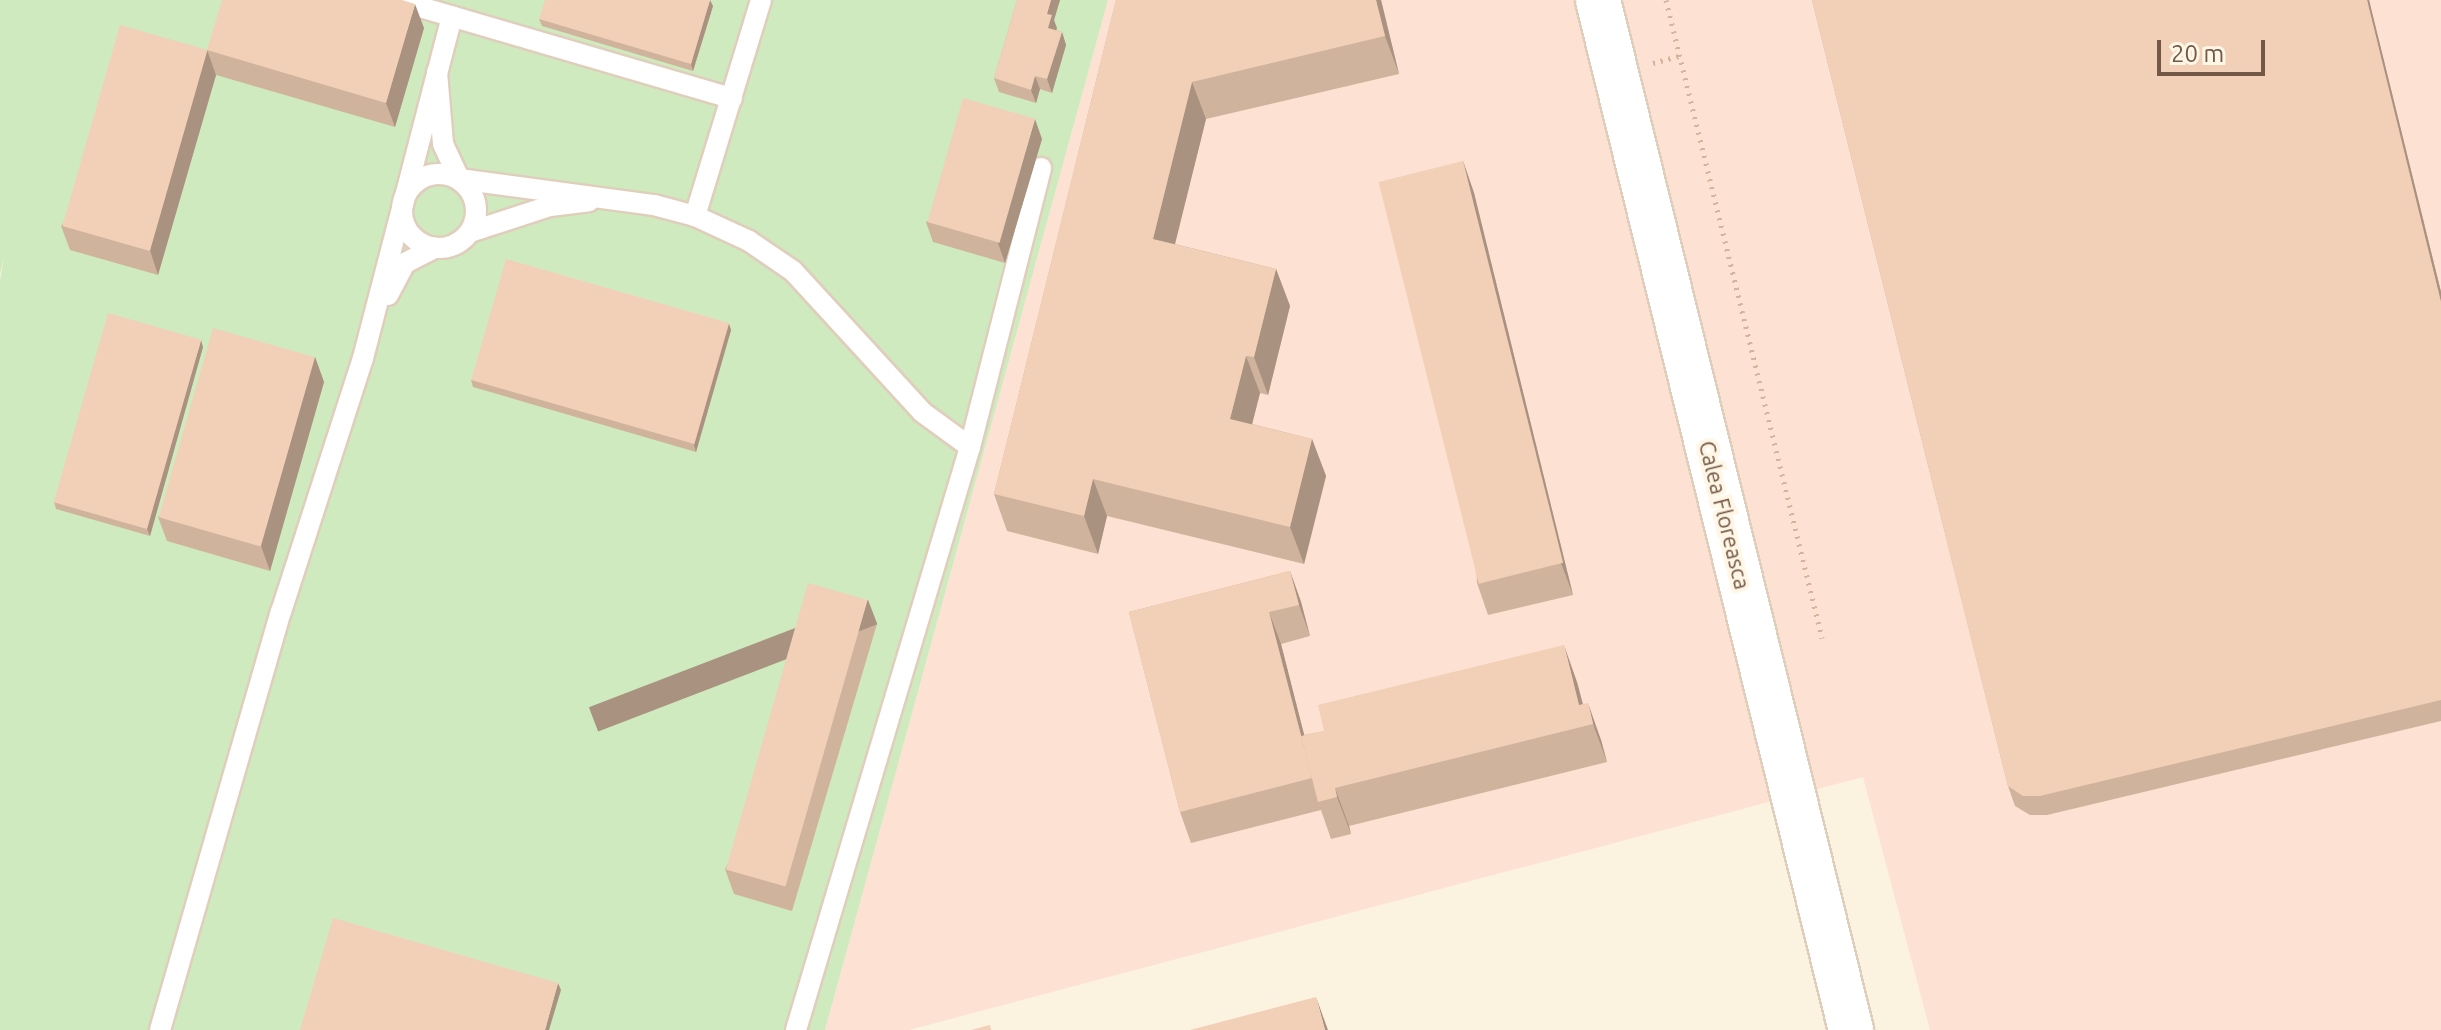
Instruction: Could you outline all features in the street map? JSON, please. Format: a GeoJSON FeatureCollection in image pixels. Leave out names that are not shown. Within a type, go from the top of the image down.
{"type":"FeatureCollection","features":[{"type":"Feature","properties":{"kind":"main road","name":"Calea Floreasca"},"geometry":{"type":"LineString","coordinates":[[1598,0],[1851,1030]]}},
{"type":"Feature","properties":{"kind":"lane"},"geometry":{"type":"LineString","coordinates":[[396,0],[732,98]]}},
{"type":"Feature","properties":{"kind":"lane"},"geometry":{"type":"LineString","coordinates":[[695,216],[761,0]]}},
{"type":"Feature","properties":{"kind":"lane"},"geometry":{"type":"LineString","coordinates":[[160,1030],[281,612],[363,358],[452,16]]}},
{"type":"Feature","properties":{"kind":"lane"},"geometry":{"type":"LineString","coordinates":[[437,72],[443,144],[474,203],[470,232]]}},
{"type":"Feature","properties":{"kind":"lane"},"geometry":{"type":"LineString","coordinates":[[796,1030],[970,447],[1041,168]]}},
{"type":"Feature","properties":{"kind":"lane"},"geometry":{"type":"LineString","coordinates":[[403,199],[426,176],[549,187],[695,216],[749,241],[793,271],[922,412],[970,447]]}},
{"type":"Feature","properties":{"kind":"lane"},"geometry":{"type":"LineString","coordinates":[[403,199],[407,231],[435,248]]}},
{"type":"Feature","properties":{"kind":"lane"},"geometry":{"type":"LineString","coordinates":[[363,358],[405,263],[435,248],[455,245],[470,232],[550,206],[605,199]]}},
{"type":"Feature","properties":{"kind":"path"},"geometry":{"type":"LineString","coordinates":[[1666,0],[1822,638]]}},
{"type":"Feature","properties":{"kind":"shaded area"},"geometry":{"type":"Polygon","coordinates":[[[1108,0],[2441,0],[2441,1030],[1930,1030],[1863,777],[909,1030],[825,1030],[1108,0]]]}},
{"type":"Feature","properties":{"kind":"green space"},"geometry":{"type":"Polygon","coordinates":[[[0,0],[1108,0],[825,1030],[0,1030],[0,280],[4,258],[0,274],[0,0]]]}},
{"type":"Feature","properties":{"kind":"building"},"geometry":{"type":"Polygon","coordinates":[[[222,0],[402,0],[415,4],[386,103],[207,50],[222,0]]]}},
{"type":"Feature","properties":{"kind":"building"},"geometry":{"type":"Polygon","coordinates":[[[545,0],[710,0],[691,64],[539,19],[545,0]]]}},
{"type":"Feature","properties":{"kind":"building"},"geometry":{"type":"Polygon","coordinates":[[[1017,0],[1051,0],[1047,14],[1052,15],[1048,28],[1062,32],[1047,79],[1035,76],[1031,90],[994,78],[1017,0]]]}},
{"type":"Feature","properties":{"kind":"building"},"geometry":{"type":"Polygon","coordinates":[[[1116,0],[1376,0],[1385,36],[1192,82],[1153,239],[1276,269],[1254,357],[1246,356],[1230,419],[1312,439],[1290,527],[1093,479],[1084,516],[994,494],[1116,0]]]}},
{"type":"Feature","properties":{"kind":"building"},"geometry":{"type":"Polygon","coordinates":[[[1812,0],[2367,0],[2441,302],[2441,700],[2040,796],[2023,796],[2008,786],[1812,0]]]}},
{"type":"Feature","properties":{"kind":"building"},"geometry":{"type":"Polygon","coordinates":[[[120,25],[207,50],[150,251],[62,226],[120,25]]]}},
{"type":"Feature","properties":{"kind":"building"},"geometry":{"type":"Polygon","coordinates":[[[963,98],[1035,119],[1000,243],[927,222],[963,98]]]}},
{"type":"Feature","properties":{"kind":"building"},"geometry":{"type":"Polygon","coordinates":[[[1463,161],[1563,563],[1479,584],[1379,182],[1463,161]]]}},
{"type":"Feature","properties":{"kind":"building"},"geometry":{"type":"Polygon","coordinates":[[[506,259],[729,323],[694,444],[471,380],[506,259]]]}},
{"type":"Feature","properties":{"kind":"building"},"geometry":{"type":"Polygon","coordinates":[[[108,313],[201,340],[147,529],[54,502],[108,313]]]}},
{"type":"Feature","properties":{"kind":"building"},"geometry":{"type":"Polygon","coordinates":[[[213,328],[315,357],[261,547],[159,517],[213,328]]]}},
{"type":"Feature","properties":{"kind":"building"},"geometry":{"type":"Polygon","coordinates":[[[1290,571],[1299,605],[1269,612],[1312,778],[1180,812],[1129,612],[1290,571]]]}},
{"type":"Feature","properties":{"kind":"building"},"geometry":{"type":"Polygon","coordinates":[[[808,583],[868,600],[785,887],[726,869],[808,583]]]}},
{"type":"Feature","properties":{"kind":"building"},"geometry":{"type":"Polygon","coordinates":[[[1564,645],[1579,705],[1588,703],[1593,724],[1335,788],[1337,797],[1318,802],[1301,736],[1324,731],[1318,705],[1564,645]]]}},
{"type":"Feature","properties":{"kind":"building"},"geometry":{"type":"Polygon","coordinates":[[[333,918],[558,983],[545,1030],[300,1030],[333,918]]]}},
{"type":"Feature","properties":{"kind":"building"},"geometry":{"type":"Polygon","coordinates":[[[1316,997],[1325,1030],[1190,1030],[1316,997]]]}},
{"type":"Feature","properties":{"kind":"building"},"geometry":{"type":"Polygon","coordinates":[[[990,1025],[991,1030],[971,1030],[990,1025]]]}}]}
